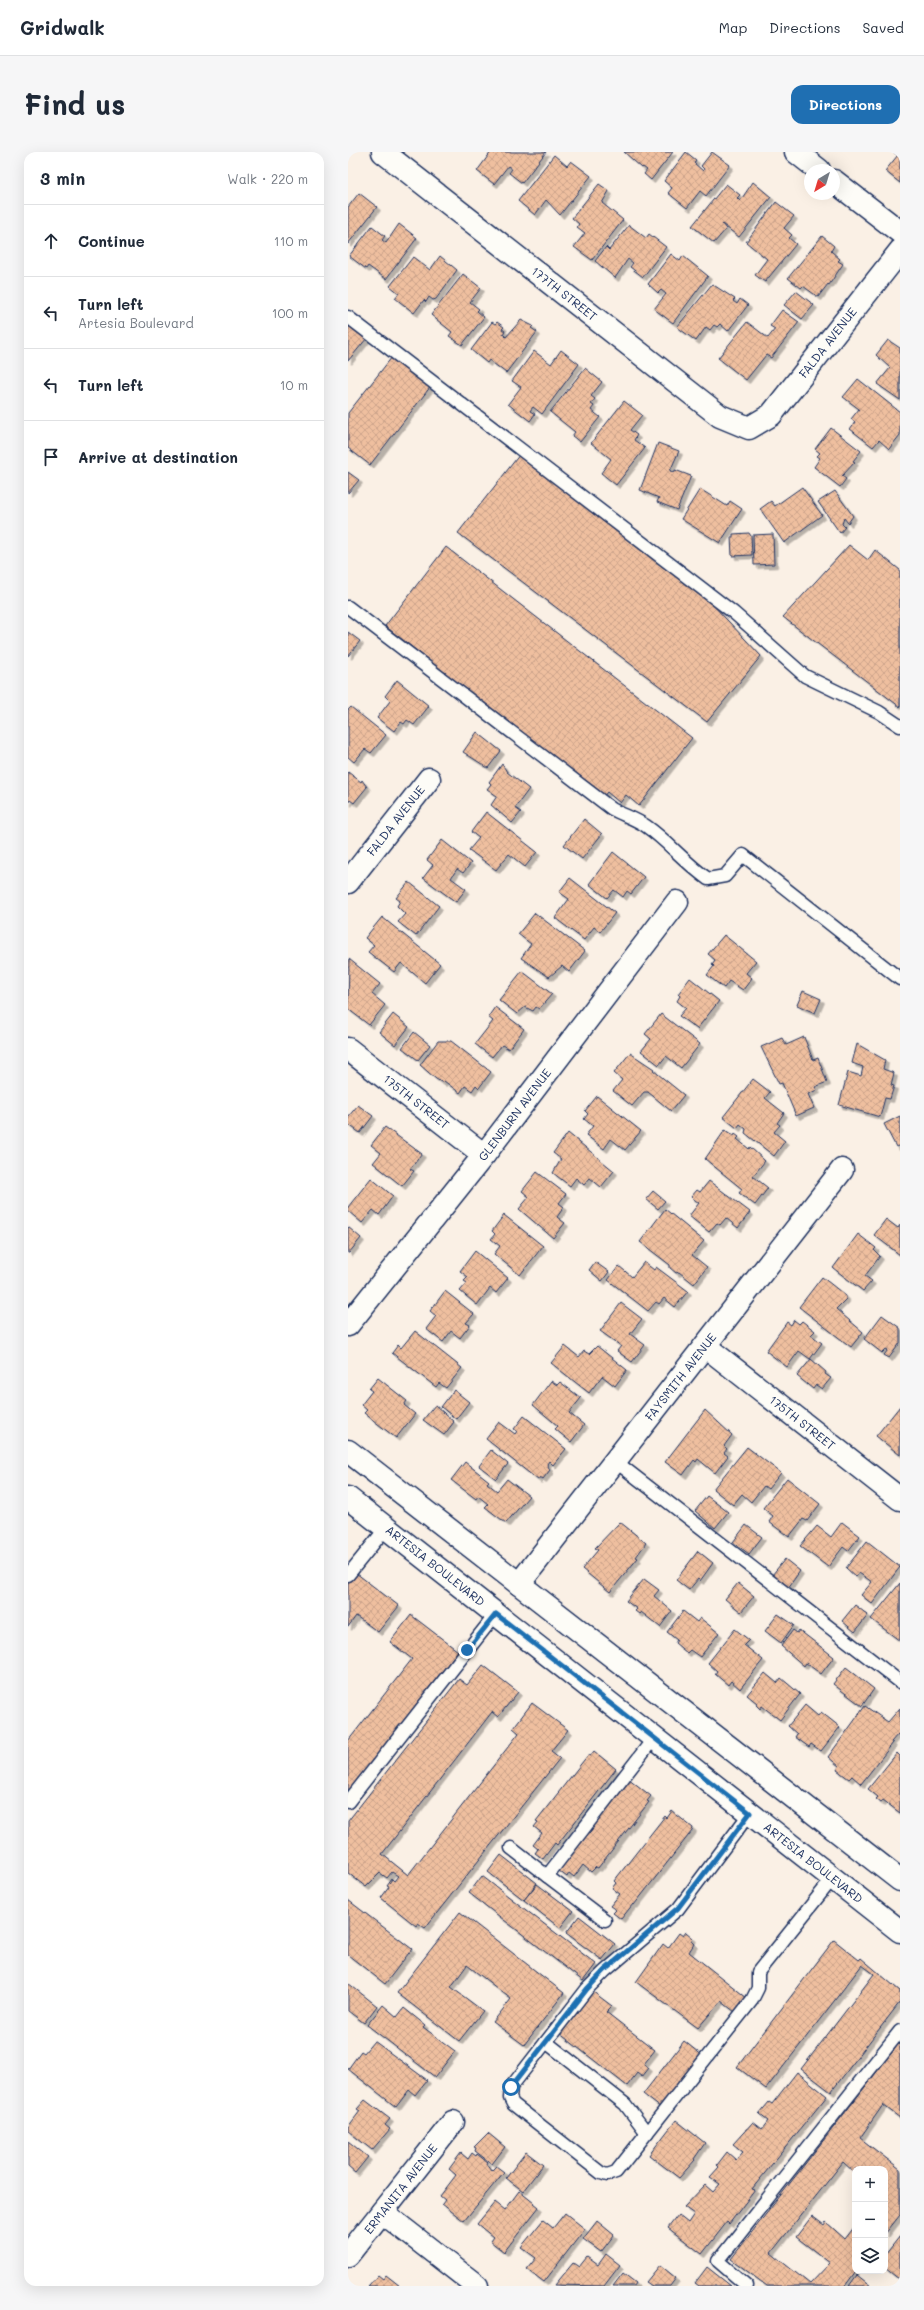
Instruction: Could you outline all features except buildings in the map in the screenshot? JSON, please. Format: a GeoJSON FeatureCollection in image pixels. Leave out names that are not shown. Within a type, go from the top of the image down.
{"type":"FeatureCollection","features":[{"type":"Feature","properties":{"kind":"street","name":"177TH STREET"},"geometry":{"type":"LineString","coordinates":[[383,152],[720,416],[749,428]]}},
{"type":"Feature","properties":{"kind":"street"},"geometry":{"type":"LineString","coordinates":[[796,152],[811,164]]}},
{"type":"Feature","properties":{"kind":"street"},"geometry":{"type":"LineString","coordinates":[[840,186],[900,232]]}},
{"type":"Feature","properties":{"kind":"street","name":"FALDA AVENUE"},"geometry":{"type":"LineString","coordinates":[[749,428],[771,415],[900,251]]}},
{"type":"Feature","properties":{"kind":"street","name":"FALDA AVENUE"},"geometry":{"type":"LineString","coordinates":[[348,882],[429,778]]}},
{"type":"Feature","properties":{"kind":"street","name":"GLENBURN AVENUE"},"geometry":{"type":"LineString","coordinates":[[348,1325],[484,1155],[678,902]]}},
{"type":"Feature","properties":{"kind":"street","name":"175TH STREET"},"geometry":{"type":"LineString","coordinates":[[348,1049],[484,1155]]}},
{"type":"Feature","properties":{"kind":"street","name":"FAYSMITH AVENUE"},"geometry":{"type":"LineString","coordinates":[[519,1584],[842,1170]]}},
{"type":"Feature","properties":{"kind":"street","name":"175TH STREET"},"geometry":{"type":"LineString","coordinates":[[705,1346],[900,1499]]}},
{"type":"Feature","properties":{"kind":"street"},"geometry":{"type":"LineString","coordinates":[[348,1451],[900,1880]]}},
{"type":"Feature","properties":{"kind":"street","name":"ARTESIA BOULEVARD"},"geometry":{"type":"LineString","coordinates":[[348,1498],[900,1931]]}},
{"type":"Feature","properties":{"kind":"street","name":"ERMANITA AVENUE"},"geometry":{"type":"LineString","coordinates":[[348,2255],[453,2122]]}},
{"type":"Feature","properties":{"kind":"street"},"geometry":{"type":"LineString","coordinates":[[382,2212],[477,2286]]}},
{"type":"Feature","properties":{"kind":"lane"},"geometry":{"type":"LineString","coordinates":[[348,317],[728,609],[805,676],[879,712],[900,726]]}},
{"type":"Feature","properties":{"kind":"lane"},"geometry":{"type":"LineString","coordinates":[[348,607],[612,809],[645,826],[667,842],[690,866],[708,879],[725,876],[743,855],[900,979]]}},
{"type":"Feature","properties":{"kind":"lane"},"geometry":{"type":"LineString","coordinates":[[615,1461],[900,1682]]}},
{"type":"Feature","properties":{"kind":"lane"},"geometry":{"type":"LineString","coordinates":[[348,1575],[386,1528]]}},
{"type":"Feature","properties":{"kind":"lane"},"geometry":{"type":"LineString","coordinates":[[348,1802],[496,1614]]}},
{"type":"Feature","properties":{"kind":"lane"},"geometry":{"type":"LineString","coordinates":[[547,1876],[654,1738]]}},
{"type":"Feature","properties":{"kind":"lane"},"geometry":{"type":"LineString","coordinates":[[750,1813],[678,1908],[605,1970],[587,1989],[511,2087],[510,2098],[513,2104],[601,2173],[607,2175],[616,2172],[752,2000],[758,1988],[758,1972],[833,1878]]}},
{"type":"Feature","properties":{"kind":"lane"},"geometry":{"type":"LineString","coordinates":[[511,1848],[605,1920]]}},
{"type":"Feature","properties":{"kind":"lane"},"geometry":{"type":"LineString","coordinates":[[747,2286],[718,2261],[900,2031]]}},
{"type":"Feature","properties":{"kind":"lane"},"geometry":{"type":"LineString","coordinates":[[546,2042],[625,2104],[647,2133]]}},
{"type":"Feature","properties":{"kind":"route"},"geometry":{"type":"LineString","coordinates":[[467,1650],[496,1614],[750,1813],[678,1908],[605,1970],[587,1989],[511,2087]]}}]}
